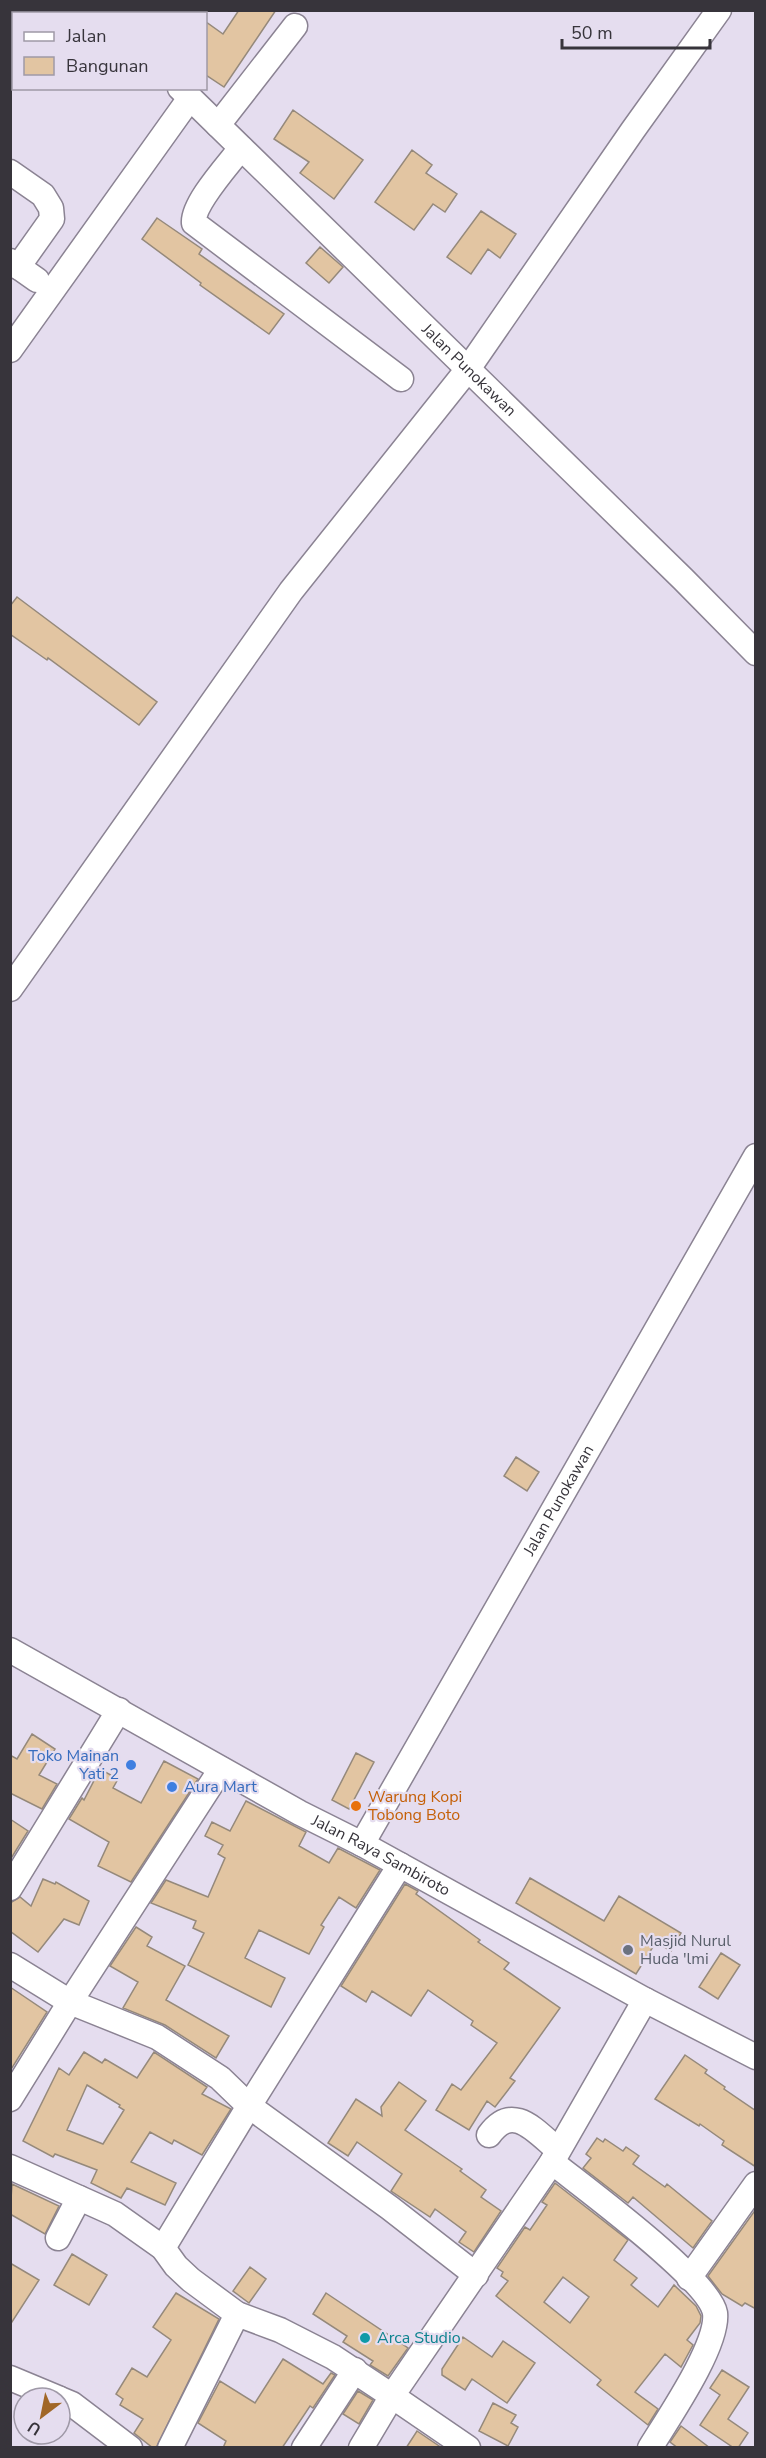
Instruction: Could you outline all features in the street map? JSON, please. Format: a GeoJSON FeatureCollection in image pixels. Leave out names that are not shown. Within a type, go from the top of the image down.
{"type":"FeatureCollection","features":[{"type":"Feature","properties":{"kind":"street"},"geometry":{"type":"LineString","coordinates":[[10,989],[291,591],[468,369],[626,139],[719,10]]}},
{"type":"Feature","properties":{"kind":"street"},"geometry":{"type":"LineString","coordinates":[[218,125],[295,26]]}},
{"type":"Feature","properties":{"kind":"street"},"geometry":{"type":"LineString","coordinates":[[10,350],[185,93]]}},
{"type":"Feature","properties":{"kind":"street","name":"Jalan Punokawan"},"geometry":{"type":"LineString","coordinates":[[185,93],[756,653]]}},
{"type":"Feature","properties":{"kind":"street"},"geometry":{"type":"LineString","coordinates":[[241,148],[193,215],[194,223],[401,379]]}},
{"type":"Feature","properties":{"kind":"street"},"geometry":{"type":"LineString","coordinates":[[10,172],[43,195],[51,207],[52,219],[22,270]]}},
{"type":"Feature","properties":{"kind":"street","name":"Jalan Punokawan"},"geometry":{"type":"LineString","coordinates":[[362,1844],[756,1156]]}},
{"type":"Feature","properties":{"kind":"street","name":"Jalan Raya Sambiroto"},"geometry":{"type":"LineString","coordinates":[[10,1650],[300,1813],[362,1844],[645,2000],[756,2057]]}},
{"type":"Feature","properties":{"kind":"street"},"geometry":{"type":"LineString","coordinates":[[10,1888],[119,1710]]}},
{"type":"Feature","properties":{"kind":"street"},"geometry":{"type":"LineString","coordinates":[[10,2098],[221,1769]]}},
{"type":"Feature","properties":{"kind":"street"},"geometry":{"type":"LineString","coordinates":[[163,2248],[400,1865]]}},
{"type":"Feature","properties":{"kind":"street"},"geometry":{"type":"LineString","coordinates":[[10,1965],[70,2002],[157,2037],[220,2078],[249,2106],[390,2208],[476,2275]]}},
{"type":"Feature","properties":{"kind":"street"},"geometry":{"type":"LineString","coordinates":[[361,2448],[392,2396],[555,2156],[645,2000]]}},
{"type":"Feature","properties":{"kind":"street"},"geometry":{"type":"LineString","coordinates":[[489,2135],[499,2122],[513,2119],[522,2121],[555,2156],[689,2277],[712,2305],[715,2315],[699,2368],[650,2448]]}},
{"type":"Feature","properties":{"kind":"street"},"geometry":{"type":"LineString","coordinates":[[10,2167],[115,2214],[163,2248],[176,2266],[191,2280],[237,2314],[280,2330],[355,2370],[468,2448]]}},
{"type":"Feature","properties":{"kind":"street"},"geometry":{"type":"LineString","coordinates":[[689,2277],[756,2184]]}},
{"type":"Feature","properties":{"kind":"street"},"geometry":{"type":"LineString","coordinates":[[58,2238],[79,2198]]}},
{"type":"Feature","properties":{"kind":"street"},"geometry":{"type":"LineString","coordinates":[[170,2448],[237,2314]]}},
{"type":"Feature","properties":{"kind":"street"},"geometry":{"type":"LineString","coordinates":[[304,2448],[355,2370]]}},
{"type":"Feature","properties":{"kind":"street"},"geometry":{"type":"LineString","coordinates":[[10,2378],[30,2386]]}},
{"type":"Feature","properties":{"kind":"street"},"geometry":{"type":"LineString","coordinates":[[72,2404],[130,2448]]}},
{"type":"Feature","properties":{"kind":"building"},"geometry":{"type":"Polygon","coordinates":[[[239,10],[276,10],[224,87],[207,76],[207,23],[223,34],[239,10]]]}},
{"type":"Feature","properties":{"kind":"building"},"geometry":{"type":"Polygon","coordinates":[[[293,110],[363,160],[334,199],[300,173],[309,162],[274,139],[293,110]]]}},
{"type":"Feature","properties":{"kind":"building"},"geometry":{"type":"Polygon","coordinates":[[[412,150],[432,165],[426,173],[457,194],[445,212],[433,204],[414,230],[375,202],[412,150]]]}},
{"type":"Feature","properties":{"kind":"building"},"geometry":{"type":"Polygon","coordinates":[[[481,211],[516,234],[500,258],[488,249],[471,274],[447,257],[481,211]]]}},
{"type":"Feature","properties":{"kind":"building"},"geometry":{"type":"Polygon","coordinates":[[[157,218],[202,249],[199,254],[284,314],[269,334],[200,285],[201,283],[142,239],[157,218]]]}},
{"type":"Feature","properties":{"kind":"building"},"geometry":{"type":"Polygon","coordinates":[[[320,247],[343,267],[329,283],[306,263],[320,247]]]}},
{"type":"Feature","properties":{"kind":"building"},"geometry":{"type":"Polygon","coordinates":[[[17,597],[157,702],[139,725],[48,658],[47,660],[10,634],[10,606],[17,597]]]}},
{"type":"Feature","properties":{"kind":"building"},"geometry":{"type":"Polygon","coordinates":[[[516,1457],[539,1472],[527,1491],[504,1476],[516,1457]]]}},
{"type":"Feature","properties":{"kind":"building"},"geometry":{"type":"Polygon","coordinates":[[[32,1734],[55,1749],[39,1775],[57,1784],[42,1809],[10,1793],[10,1755],[17,1759],[32,1734]]]}},
{"type":"Feature","properties":{"kind":"building"},"geometry":{"type":"Polygon","coordinates":[[[356,1753],[374,1762],[349,1809],[332,1800],[356,1753]]]}},
{"type":"Feature","properties":{"kind":"building"},"geometry":{"type":"Polygon","coordinates":[[[164,1761],[198,1779],[131,1882],[98,1866],[109,1842],[69,1819],[82,1798],[84,1800],[100,1769],[118,1779],[113,1788],[141,1803],[164,1761]]]}},
{"type":"Feature","properties":{"kind":"building"},"geometry":{"type":"Polygon","coordinates":[[[246,1801],[306,1832],[299,1846],[329,1863],[338,1848],[380,1870],[356,1908],[339,1897],[321,1925],[324,1927],[309,1954],[259,1930],[245,1958],[285,1978],[271,2007],[188,1965],[204,1933],[193,1928],[196,1921],[151,1903],[166,1880],[208,1897],[225,1858],[218,1854],[223,1845],[205,1836],[212,1822],[230,1831],[246,1801]]]}},
{"type":"Feature","properties":{"kind":"building"},"geometry":{"type":"Polygon","coordinates":[[[10,1819],[28,1831],[10,1860],[10,1819]]]}},
{"type":"Feature","properties":{"kind":"building"},"geometry":{"type":"Polygon","coordinates":[[[530,1878],[604,1921],[619,1896],[681,1933],[671,1951],[656,1942],[636,1974],[516,1903],[530,1878]]]}},
{"type":"Feature","properties":{"kind":"building"},"geometry":{"type":"Polygon","coordinates":[[[43,1879],[55,1884],[56,1882],[89,1901],[79,1925],[64,1919],[38,1952],[10,1931],[10,1903],[20,1897],[31,1906],[43,1879]]]}},
{"type":"Feature","properties":{"kind":"building"},"geometry":{"type":"Polygon","coordinates":[[[405,1884],[418,1891],[416,1894],[509,1963],[504,1969],[560,2008],[510,2078],[515,2081],[495,2107],[487,2101],[469,2130],[436,2110],[452,2084],[461,2090],[497,2043],[471,2025],[473,2021],[428,1990],[411,2016],[372,1991],[366,2002],[341,1986],[405,1884]]]}},
{"type":"Feature","properties":{"kind":"building"},"geometry":{"type":"Polygon","coordinates":[[[136,1927],[152,1937],[147,1946],[185,1966],[166,2000],[229,2036],[216,2058],[165,2025],[123,2008],[138,1982],[110,1966],[136,1927]]]}},
{"type":"Feature","properties":{"kind":"building"},"geometry":{"type":"Polygon","coordinates":[[[721,1953],[740,1965],[718,1999],[699,1987],[721,1953]]]}},
{"type":"Feature","properties":{"kind":"building"},"geometry":{"type":"Polygon","coordinates":[[[10,1987],[47,2012],[10,2071],[10,1987]]]}},
{"type":"Feature","properties":{"kind":"building"},"geometry":{"type":"Polygon","coordinates":[[[84,2052],[102,2063],[105,2059],[137,2078],[154,2052],[207,2087],[202,2094],[231,2109],[202,2155],[174,2140],[172,2144],[150,2132],[131,2162],[176,2183],[165,2205],[127,2188],[121,2198],[91,2183],[97,2170],[55,2154],[53,2157],[23,2141],[59,2068],[69,2075],[84,2052]],[[87,2085],[67,2130],[103,2144],[124,2110],[119,2107],[120,2105],[87,2085]]]}},
{"type":"Feature","properties":{"kind":"building"},"geometry":{"type":"Polygon","coordinates":[[[685,2055],[707,2070],[705,2073],[725,2087],[724,2089],[756,2111],[756,2167],[722,2145],[724,2141],[700,2124],[699,2126],[655,2099],[685,2055]]]}},
{"type":"Feature","properties":{"kind":"building"},"geometry":{"type":"Polygon","coordinates":[[[399,2082],[426,2101],[405,2130],[462,2169],[460,2171],[486,2190],[481,2197],[501,2211],[474,2252],[459,2242],[466,2232],[435,2209],[430,2217],[391,2191],[402,2174],[357,2142],[348,2156],[328,2143],[356,2099],[382,2116],[381,2107],[399,2082]]]}},
{"type":"Feature","properties":{"kind":"building"},"geometry":{"type":"Polygon","coordinates":[[[597,2138],[603,2142],[605,2139],[623,2151],[626,2147],[639,2156],[633,2164],[665,2187],[667,2184],[712,2221],[693,2248],[633,2197],[628,2203],[583,2168],[591,2158],[586,2154],[597,2138]]]}},
{"type":"Feature","properties":{"kind":"building"},"geometry":{"type":"Polygon","coordinates":[[[555,2183],[628,2240],[614,2260],[637,2278],[631,2285],[658,2307],[674,2285],[696,2306],[701,2316],[700,2323],[687,2340],[693,2345],[681,2367],[665,2354],[635,2392],[658,2409],[648,2425],[597,2385],[601,2380],[496,2296],[508,2281],[501,2276],[503,2272],[497,2268],[525,2227],[530,2230],[547,2205],[542,2202],[555,2183]],[[563,2277],[544,2302],[570,2323],[589,2297],[563,2277]]]}},
{"type":"Feature","properties":{"kind":"building"},"geometry":{"type":"Polygon","coordinates":[[[12,2184],[59,2206],[45,2234],[10,2214],[12,2184]]]}},
{"type":"Feature","properties":{"kind":"building"},"geometry":{"type":"Polygon","coordinates":[[[756,2209],[756,2309],[745,2303],[742,2306],[722,2294],[708,2276],[756,2209]]]}},
{"type":"Feature","properties":{"kind":"building"},"geometry":{"type":"Polygon","coordinates":[[[72,2254],[107,2275],[89,2305],[54,2285],[72,2254]]]}},
{"type":"Feature","properties":{"kind":"building"},"geometry":{"type":"Polygon","coordinates":[[[10,2263],[39,2280],[10,2325],[10,2263]]]}},
{"type":"Feature","properties":{"kind":"building"},"geometry":{"type":"Polygon","coordinates":[[[250,2267],[266,2279],[249,2303],[233,2291],[250,2267]]]}},
{"type":"Feature","properties":{"kind":"building"},"geometry":{"type":"Polygon","coordinates":[[[176,2293],[219,2319],[156,2448],[153,2448],[134,2433],[143,2419],[120,2405],[123,2399],[116,2394],[132,2368],[147,2377],[171,2340],[153,2327],[176,2293]]]}},
{"type":"Feature","properties":{"kind":"building"},"geometry":{"type":"Polygon","coordinates":[[[326,2293],[408,2348],[388,2376],[370,2365],[373,2361],[343,2342],[347,2336],[313,2314],[326,2293]]]}},
{"type":"Feature","properties":{"kind":"building"},"geometry":{"type":"Polygon","coordinates":[[[463,2337],[492,2357],[503,2341],[535,2363],[507,2403],[472,2379],[465,2390],[442,2375],[442,2369],[463,2337]]]}},
{"type":"Feature","properties":{"kind":"building"},"geometry":{"type":"Polygon","coordinates":[[[283,2359],[323,2384],[331,2373],[335,2375],[313,2408],[310,2406],[282,2448],[223,2448],[226,2441],[198,2423],[220,2381],[255,2403],[283,2359]]]}},
{"type":"Feature","properties":{"kind":"building"},"geometry":{"type":"Polygon","coordinates":[[[722,2370],[749,2387],[728,2419],[748,2433],[738,2448],[734,2448],[700,2425],[720,2395],[710,2388],[722,2370]]]}},
{"type":"Feature","properties":{"kind":"building"},"geometry":{"type":"Polygon","coordinates":[[[358,2391],[373,2400],[359,2424],[343,2414],[358,2391]]]}},
{"type":"Feature","properties":{"kind":"building"},"geometry":{"type":"Polygon","coordinates":[[[493,2403],[516,2415],[511,2423],[518,2427],[508,2446],[479,2431],[493,2403]]]}},
{"type":"Feature","properties":{"kind":"building"},"geometry":{"type":"Polygon","coordinates":[[[681,2426],[710,2448],[678,2448],[670,2442],[681,2426]]]}},
{"type":"Feature","properties":{"kind":"building"},"geometry":{"type":"Polygon","coordinates":[[[417,2431],[442,2448],[406,2448],[417,2431]]]}},
{"type":"Feature","properties":{"kind":"place","name":"Toko Mainan Yati 2"},"geometry":{"type":"Point","coordinates":[131,1765]}},
{"type":"Feature","properties":{"kind":"place","name":"Aura Mart"},"geometry":{"type":"Point","coordinates":[172,1787]}},
{"type":"Feature","properties":{"kind":"place","name":"Warung Kopi Tobong Boto"},"geometry":{"type":"Point","coordinates":[356,1806]}},
{"type":"Feature","properties":{"kind":"place","name":"Masjid Nurul Huda 'lmi"},"geometry":{"type":"Point","coordinates":[628,1950]}},
{"type":"Feature","properties":{"kind":"place","name":"Arca Studio"},"geometry":{"type":"Point","coordinates":[365,2338]}}]}
